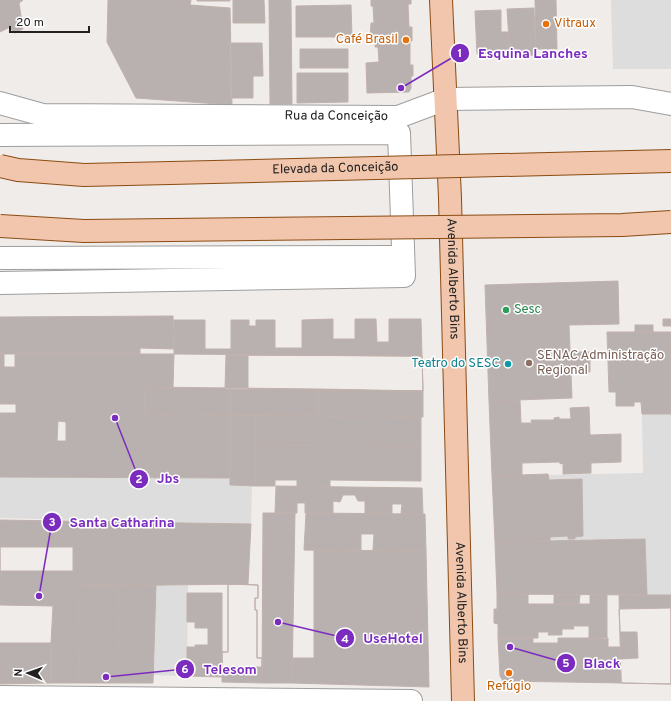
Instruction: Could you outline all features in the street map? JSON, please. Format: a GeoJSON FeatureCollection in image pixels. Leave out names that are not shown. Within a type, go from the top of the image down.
{"type":"FeatureCollection","features":[{"type":"Feature","properties":{"kind":"main road","name":"Avenida Alberto Bins"},"geometry":{"type":"LineString","coordinates":[[441,0],[446,99],[463,701]]}},
{"type":"Feature","properties":{"kind":"main road","name":"Elevada da Conceição"},"geometry":{"type":"LineString","coordinates":[[0,166],[18,170],[84,174],[671,161]]}},
{"type":"Feature","properties":{"kind":"main road"},"geometry":{"type":"LineString","coordinates":[[0,226],[92,231],[622,225],[671,222]]}},
{"type":"Feature","properties":{"kind":"street","name":"Rua da Conceição"},"geometry":{"type":"LineString","coordinates":[[0,103],[43,115],[398,117],[446,99],[632,97],[671,104]]}},
{"type":"Feature","properties":{"kind":"street"},"geometry":{"type":"LineString","coordinates":[[0,135],[399,133],[404,266]]}},
{"type":"Feature","properties":{"kind":"street"},"geometry":{"type":"LineString","coordinates":[[0,258],[404,266]]}},
{"type":"Feature","properties":{"kind":"street"},"geometry":{"type":"LineString","coordinates":[[0,283],[404,266]]}},
{"type":"Feature","properties":{"kind":"street"},"geometry":{"type":"LineString","coordinates":[[0,697],[411,701]]}},
{"type":"Feature","properties":{"kind":"shaded area"},"geometry":{"type":"Polygon","coordinates":[[[611,0],[671,0],[671,69],[613,69],[611,0]]]}},
{"type":"Feature","properties":{"kind":"shaded area"},"geometry":{"type":"Polygon","coordinates":[[[642,414],[671,414],[671,595],[647,595],[645,539],[495,542],[492,476],[643,473],[642,414]]]}},
{"type":"Feature","properties":{"kind":"shaded area"},"geometry":{"type":"Polygon","coordinates":[[[0,477],[230,478],[230,485],[252,485],[251,524],[0,518],[0,477]]]}},
{"type":"Feature","properties":{"kind":"shaded area"},"geometry":{"type":"Polygon","coordinates":[[[156,585],[188,585],[187,676],[153,675],[156,585]]]}},
{"type":"Feature","properties":{"kind":"building"},"geometry":{"type":"Polygon","coordinates":[[[0,0],[23,0],[19,3],[23,29],[14,33],[10,27],[0,32],[0,0]]]}},
{"type":"Feature","properties":{"kind":"building"},"geometry":{"type":"Polygon","coordinates":[[[108,0],[191,0],[190,5],[230,8],[232,105],[136,98],[107,42],[108,0]]]}},
{"type":"Feature","properties":{"kind":"building"},"geometry":{"type":"Polygon","coordinates":[[[230,0],[230,1],[197,1],[230,0]]]}},
{"type":"Feature","properties":{"kind":"building"},"geometry":{"type":"Polygon","coordinates":[[[233,0],[264,0],[265,23],[233,23],[233,0]]]}},
{"type":"Feature","properties":{"kind":"building"},"geometry":{"type":"Polygon","coordinates":[[[269,0],[291,0],[292,104],[270,104],[269,0]]]}},
{"type":"Feature","properties":{"kind":"building"},"geometry":{"type":"Polygon","coordinates":[[[371,0],[411,0],[411,4],[408,4],[409,27],[412,27],[412,41],[410,41],[410,65],[413,65],[413,76],[411,76],[411,88],[409,92],[367,93],[366,63],[379,62],[378,47],[375,47],[375,40],[370,40],[371,23],[374,23],[373,6],[371,6],[371,0]]]}},
{"type":"Feature","properties":{"kind":"building","name":"Vitraux"},"geometry":{"type":"Polygon","coordinates":[[[535,0],[556,0],[557,49],[536,49],[535,0]]]}},
{"type":"Feature","properties":{"kind":"building"},"geometry":{"type":"Polygon","coordinates":[[[351,5],[352,37],[296,37],[296,6],[351,5]]]}},
{"type":"Feature","properties":{"kind":"building"},"geometry":{"type":"Polygon","coordinates":[[[534,8],[536,55],[510,56],[507,9],[534,8]]]}},
{"type":"Feature","properties":{"kind":"building"},"geometry":{"type":"Polygon","coordinates":[[[501,10],[501,32],[508,32],[510,53],[477,54],[475,11],[501,10]]]}},
{"type":"Feature","properties":{"kind":"building"},"geometry":{"type":"Polygon","coordinates":[[[230,43],[262,43],[263,76],[253,76],[253,98],[231,98],[230,43]]]}},
{"type":"Feature","properties":{"kind":"building"},"geometry":{"type":"Polygon","coordinates":[[[300,49],[348,49],[348,68],[300,68],[300,49]]]}},
{"type":"Feature","properties":{"kind":"building"},"geometry":{"type":"Polygon","coordinates":[[[297,73],[348,73],[348,102],[297,103],[297,73]]]}},
{"type":"Feature","properties":{"kind":"building","name":"Sesc"},"geometry":{"type":"Polygon","coordinates":[[[618,281],[619,324],[569,325],[572,398],[489,401],[485,285],[618,281]]]}},
{"type":"Feature","properties":{"kind":"building"},"geometry":{"type":"Polygon","coordinates":[[[173,316],[174,349],[140,348],[140,354],[0,354],[0,317],[173,316]]]}},
{"type":"Feature","properties":{"kind":"building"},"geometry":{"type":"Polygon","coordinates":[[[333,319],[333,339],[355,339],[355,319],[376,319],[377,342],[389,342],[389,319],[421,319],[422,356],[174,354],[174,320],[205,320],[205,349],[231,349],[231,320],[249,320],[249,326],[256,326],[256,320],[275,320],[275,348],[302,348],[302,320],[333,319]]]}},
{"type":"Feature","properties":{"kind":"building"},"geometry":{"type":"Polygon","coordinates":[[[663,319],[671,319],[671,326],[663,326],[663,319]]]}},
{"type":"Feature","properties":{"kind":"building"},"geometry":{"type":"Polygon","coordinates":[[[635,325],[653,325],[653,332],[635,332],[635,325]]]}},
{"type":"Feature","properties":{"kind":"building"},"geometry":{"type":"Polygon","coordinates":[[[607,332],[671,332],[671,414],[642,414],[641,402],[634,402],[634,406],[616,406],[616,392],[609,392],[607,332]]]}},
{"type":"Feature","properties":{"kind":"building"},"geometry":{"type":"Polygon","coordinates":[[[570,352],[590,352],[590,372],[571,373],[570,352]]]}},
{"type":"Feature","properties":{"kind":"building"},"geometry":{"type":"Polygon","coordinates":[[[0,354],[4,354],[4,367],[15,367],[15,354],[174,354],[173,388],[145,387],[145,414],[230,415],[230,478],[0,477],[0,413],[16,413],[16,404],[0,404],[0,354]],[[58,421],[57,441],[66,441],[66,422],[58,421]]]}},
{"type":"Feature","properties":{"kind":"building"},"geometry":{"type":"Polygon","coordinates":[[[226,355],[422,356],[423,391],[225,389],[226,355]]]}},
{"type":"Feature","properties":{"kind":"building"},"geometry":{"type":"Polygon","coordinates":[[[248,355],[422,356],[423,391],[248,389],[248,355]]]}},
{"type":"Feature","properties":{"kind":"building"},"geometry":{"type":"Polygon","coordinates":[[[145,387],[230,388],[230,415],[145,414],[145,387]]]}},
{"type":"Feature","properties":{"kind":"building"},"geometry":{"type":"Polygon","coordinates":[[[230,388],[318,389],[318,416],[230,415],[230,388]]]}},
{"type":"Feature","properties":{"kind":"building"},"geometry":{"type":"Polygon","coordinates":[[[318,389],[423,391],[423,417],[318,416],[318,389]]]}},
{"type":"Feature","properties":{"kind":"building"},"geometry":{"type":"Polygon","coordinates":[[[520,400],[521,423],[532,423],[531,420],[554,420],[554,418],[559,417],[559,419],[571,419],[570,408],[589,407],[590,435],[621,434],[621,462],[591,463],[591,473],[563,474],[563,463],[560,464],[560,462],[522,463],[522,475],[492,476],[489,401],[520,400]]]}},
{"type":"Feature","properties":{"kind":"building"},"geometry":{"type":"Polygon","coordinates":[[[230,415],[255,415],[256,486],[230,485],[230,415]]]}},
{"type":"Feature","properties":{"kind":"building"},"geometry":{"type":"Polygon","coordinates":[[[255,415],[421,417],[421,446],[256,445],[255,415]]]}},
{"type":"Feature","properties":{"kind":"building"},"geometry":{"type":"Polygon","coordinates":[[[256,445],[421,446],[421,481],[330,480],[330,487],[297,486],[297,480],[275,480],[275,486],[256,486],[256,445]]]}},
{"type":"Feature","properties":{"kind":"building"},"geometry":{"type":"Polygon","coordinates":[[[548,474],[549,480],[582,479],[583,536],[575,537],[575,539],[568,539],[568,536],[550,537],[550,541],[495,542],[492,476],[548,474]]]}},
{"type":"Feature","properties":{"kind":"building"},"geometry":{"type":"Polygon","coordinates":[[[276,486],[422,488],[423,514],[401,514],[402,504],[392,504],[392,514],[365,514],[365,501],[358,501],[355,495],[343,495],[340,502],[333,501],[333,513],[305,513],[305,503],[297,503],[297,513],[275,513],[276,486]]]}},
{"type":"Feature","properties":{"kind":"building"},"geometry":{"type":"Polygon","coordinates":[[[263,513],[295,513],[292,683],[262,683],[263,513]]]}},
{"type":"Feature","properties":{"kind":"building"},"geometry":{"type":"Polygon","coordinates":[[[306,513],[425,514],[426,551],[373,550],[374,534],[361,534],[361,551],[304,550],[306,513]]]}},
{"type":"Feature","properties":{"kind":"building"},"geometry":{"type":"Polygon","coordinates":[[[0,520],[251,524],[248,584],[78,586],[79,683],[51,683],[53,606],[0,605],[0,520]]]}},
{"type":"Feature","properties":{"kind":"building"},"geometry":{"type":"Polygon","coordinates":[[[645,539],[647,595],[497,594],[495,542],[645,539]]]}},
{"type":"Feature","properties":{"kind":"building"},"geometry":{"type":"Polygon","coordinates":[[[0,547],[73,547],[73,571],[0,571],[0,547]]]}},
{"type":"Feature","properties":{"kind":"building"},"geometry":{"type":"Polygon","coordinates":[[[314,550],[426,551],[429,687],[292,683],[293,658],[314,658],[314,550]]]}},
{"type":"Feature","properties":{"kind":"building"},"geometry":{"type":"Polygon","coordinates":[[[228,584],[258,585],[258,598],[255,598],[255,610],[257,610],[257,658],[262,658],[262,667],[222,667],[222,652],[228,652],[228,584]]]}},
{"type":"Feature","properties":{"kind":"building"},"geometry":{"type":"Polygon","coordinates":[[[228,584],[258,585],[258,598],[255,598],[255,610],[257,610],[257,658],[262,658],[262,683],[222,682],[222,652],[228,652],[228,584]]]}},
{"type":"Feature","properties":{"kind":"building"},"geometry":{"type":"Polygon","coordinates":[[[156,585],[153,683],[117,683],[119,586],[156,585]]]}},
{"type":"Feature","properties":{"kind":"building"},"geometry":{"type":"Polygon","coordinates":[[[78,586],[119,586],[117,683],[79,683],[78,586]]]}},
{"type":"Feature","properties":{"kind":"building"},"geometry":{"type":"Polygon","coordinates":[[[187,593],[222,593],[222,677],[187,676],[187,647],[195,647],[195,645],[208,645],[208,628],[195,628],[195,622],[187,622],[187,593]]]}},
{"type":"Feature","properties":{"kind":"building"},"geometry":{"type":"Polygon","coordinates":[[[497,594],[528,594],[528,604],[590,604],[590,595],[607,595],[607,639],[589,638],[589,626],[573,626],[574,629],[562,629],[562,635],[548,635],[549,632],[538,632],[538,638],[498,638],[498,624],[494,623],[494,609],[497,609],[497,594]]]}},
{"type":"Feature","properties":{"kind":"building"},"geometry":{"type":"Polygon","coordinates":[[[554,595],[580,595],[579,604],[554,604],[554,595]]]}},
{"type":"Feature","properties":{"kind":"building"},"geometry":{"type":"Polygon","coordinates":[[[619,595],[671,595],[671,684],[621,683],[619,595]]]}},
{"type":"Feature","properties":{"kind":"building"},"geometry":{"type":"Polygon","coordinates":[[[671,608],[671,684],[621,683],[620,659],[638,658],[637,632],[620,632],[619,609],[671,608]]]}},
{"type":"Feature","properties":{"kind":"building"},"geometry":{"type":"Polygon","coordinates":[[[498,638],[533,638],[533,643],[558,643],[558,638],[608,638],[608,647],[620,647],[621,683],[503,681],[500,676],[498,638]]]}},
{"type":"Feature","properties":{"kind":"building"},"geometry":{"type":"Polygon","coordinates":[[[0,643],[51,643],[51,683],[0,684],[0,643]]]}},
{"type":"Feature","properties":{"kind":"place","name":"Vitraux"},"geometry":{"type":"Point","coordinates":[546,24]}},
{"type":"Feature","properties":{"kind":"place","name":"Café Brasil"},"geometry":{"type":"Point","coordinates":[406,40]}},
{"type":"Feature","properties":{"kind":"place","name":"Esquina Lanches"},"geometry":{"type":"Point","coordinates":[401,88]}},
{"type":"Feature","properties":{"kind":"place","name":"Sesc"},"geometry":{"type":"Point","coordinates":[506,310]}},
{"type":"Feature","properties":{"kind":"place","name":"SENAC Administração Regional"},"geometry":{"type":"Point","coordinates":[529,363]}},
{"type":"Feature","properties":{"kind":"place","name":"Teatro do SESC"},"geometry":{"type":"Point","coordinates":[508,364]}},
{"type":"Feature","properties":{"kind":"place","name":"Jbs"},"geometry":{"type":"Point","coordinates":[115,418]}},
{"type":"Feature","properties":{"kind":"place","name":"Santa Catharina"},"geometry":{"type":"Point","coordinates":[39,596]}},
{"type":"Feature","properties":{"kind":"place","name":"UseHotel"},"geometry":{"type":"Point","coordinates":[278,622]}},
{"type":"Feature","properties":{"kind":"place","name":"Black"},"geometry":{"type":"Point","coordinates":[510,647]}},
{"type":"Feature","properties":{"kind":"place","name":"Refúgio"},"geometry":{"type":"Point","coordinates":[509,673]}},
{"type":"Feature","properties":{"kind":"place","name":"Telesom"},"geometry":{"type":"Point","coordinates":[106,677]}}]}
